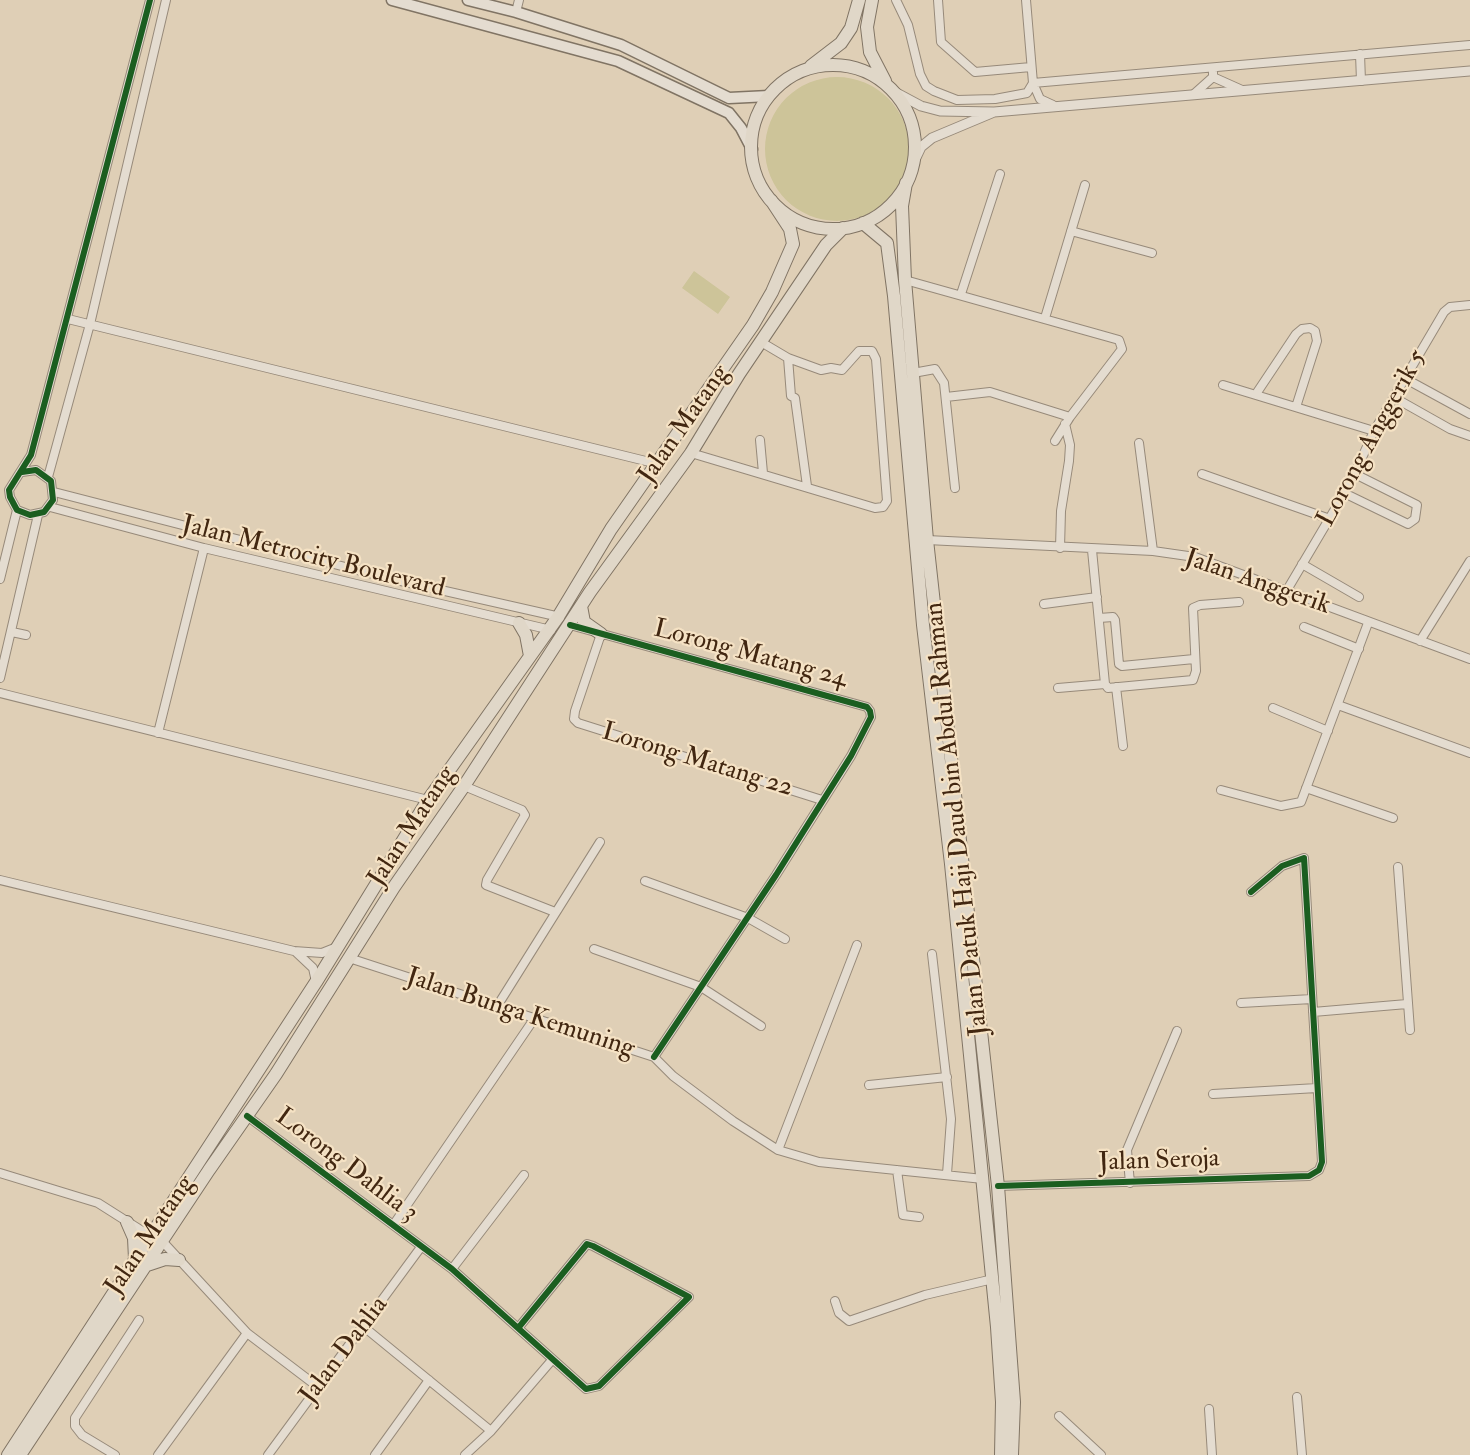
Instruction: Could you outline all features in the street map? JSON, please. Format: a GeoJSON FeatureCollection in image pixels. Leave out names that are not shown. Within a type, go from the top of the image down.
{"type":"FeatureCollection","features":[{"type":"Feature","properties":{"kind":"main road"},"geometry":{"type":"LineString","coordinates":[[392,0],[618,61],[729,113],[752,148]]}},
{"type":"Feature","properties":{"kind":"main road"},"geometry":{"type":"LineString","coordinates":[[468,0],[516,12],[621,45],[729,98],[769,96]]}},
{"type":"Feature","properties":{"kind":"main road"},"geometry":{"type":"LineString","coordinates":[[859,0],[851,28],[841,43],[805,70],[782,83],[769,96],[756,121],[752,148],[757,176],[771,200],[800,222],[816,227],[843,228],[863,223],[885,210],[906,183],[913,164],[912,125],[904,107],[870,52],[867,27],[872,0]]}},
{"type":"Feature","properties":{"kind":"main road"},"geometry":{"type":"LineString","coordinates":[[805,70],[829,65],[845,66],[868,73],[891,89]]}},
{"type":"Feature","properties":{"kind":"main road","name":"Jalan Datuk Haji Daud bin Abdul Rahman"},"geometry":{"type":"LineString","coordinates":[[906,183],[902,206],[905,280],[927,540],[998,1186],[1014,1402],[1012,1455]]}},
{"type":"Feature","properties":{"kind":"main road","name":"Jalan Matang"},"geometry":{"type":"LineString","coordinates":[[8,1455],[316,982],[428,800],[558,617],[611,529],[753,325],[772,292],[793,244],[790,228],[771,200]]}},
{"type":"Feature","properties":{"kind":"main road","name":"Jalan Datuk Haji Daud bin Abdul Rahman"},"geometry":{"type":"LineString","coordinates":[[863,223],[886,243],[894,297],[923,625],[951,864],[993,1279],[1002,1402],[1001,1455]]}},
{"type":"Feature","properties":{"kind":"main road","name":"Jalan Matang"},"geometry":{"type":"LineString","coordinates":[[20,1455],[174,1223],[294,1048],[394,887],[464,786],[581,606],[691,453],[760,342],[826,244],[843,228]]}},
{"type":"Feature","properties":{"kind":"main road"},"geometry":{"type":"LineString","coordinates":[[581,606],[584,622],[601,634]]}},
{"type":"Feature","properties":{"kind":"main road"},"geometry":{"type":"LineString","coordinates":[[519,623],[526,635],[530,656]]}},
{"type":"Feature","properties":{"kind":"main road"},"geometry":{"type":"LineString","coordinates":[[127,1222],[135,1238],[135,1260]]}},
{"type":"Feature","properties":{"kind":"main road"},"geometry":{"type":"LineString","coordinates":[[150,1236],[161,1239],[174,1223]]}},
{"type":"Feature","properties":{"kind":"main road"},"geometry":{"type":"LineString","coordinates":[[147,1265],[165,1258],[179,1260]]}},
{"type":"Feature","properties":{"kind":"street"},"geometry":{"type":"LineString","coordinates":[[22,472],[31,455],[68,319],[150,0]]}},
{"type":"Feature","properties":{"kind":"street"},"geometry":{"type":"LineString","coordinates":[[48,477],[36,470],[22,472],[16,476],[9,490],[12,504],[17,510],[23,514],[38,515],[50,507],[54,492],[48,477],[90,324],[166,0]]}},
{"type":"Feature","properties":{"kind":"street"},"geometry":{"type":"LineString","coordinates":[[516,12],[519,0]]}},
{"type":"Feature","properties":{"kind":"street"},"geometry":{"type":"LineString","coordinates":[[896,0],[908,25],[920,75],[926,86],[934,91],[957,100],[995,99],[1027,93],[1033,83]]}},
{"type":"Feature","properties":{"kind":"street"},"geometry":{"type":"LineString","coordinates":[[938,0],[941,42],[975,72],[1031,67]]}},
{"type":"Feature","properties":{"kind":"street"},"geometry":{"type":"LineString","coordinates":[[1026,0],[1033,83],[1040,99],[1053,105]]}},
{"type":"Feature","properties":{"kind":"street"},"geometry":{"type":"LineString","coordinates":[[144,24],[159,28]]}},
{"type":"Feature","properties":{"kind":"street"},"geometry":{"type":"LineString","coordinates":[[1033,83],[1470,45]]}},
{"type":"Feature","properties":{"kind":"street"},"geometry":{"type":"LineString","coordinates":[[1360,54],[1361,81]]}},
{"type":"Feature","properties":{"kind":"street"},"geometry":{"type":"LineString","coordinates":[[1194,94],[1213,78],[1213,68]]}},
{"type":"Feature","properties":{"kind":"street"},"geometry":{"type":"LineString","coordinates":[[891,89],[921,106],[940,111],[994,112],[1053,105],[1470,71]]}},
{"type":"Feature","properties":{"kind":"street"},"geometry":{"type":"LineString","coordinates":[[1213,78],[1242,90]]}},
{"type":"Feature","properties":{"kind":"street"},"geometry":{"type":"LineString","coordinates":[[913,164],[921,147],[932,138],[994,112]]}},
{"type":"Feature","properties":{"kind":"street"},"geometry":{"type":"LineString","coordinates":[[961,294],[1000,174]]}},
{"type":"Feature","properties":{"kind":"street"},"geometry":{"type":"LineString","coordinates":[[1044,318],[1085,185]]}},
{"type":"Feature","properties":{"kind":"street"},"geometry":{"type":"LineString","coordinates":[[1071,231],[1152,253]]}},
{"type":"Feature","properties":{"kind":"street"},"geometry":{"type":"LineString","coordinates":[[905,280],[1044,318],[1119,340],[1122,343],[1122,349],[1067,420],[1055,441]]}},
{"type":"Feature","properties":{"kind":"street","name":"Lorong Anggerik 5"},"geometry":{"type":"LineString","coordinates":[[1287,590],[1330,519],[1355,474],[1374,431],[1444,312],[1450,307],[1470,304]]}},
{"type":"Feature","properties":{"kind":"street"},"geometry":{"type":"LineString","coordinates":[[68,319],[658,464]]}},
{"type":"Feature","properties":{"kind":"street"},"geometry":{"type":"LineString","coordinates":[[1256,394],[1296,334],[1302,328],[1310,328],[1315,331],[1317,340],[1296,407]]}},
{"type":"Feature","properties":{"kind":"street"},"geometry":{"type":"LineString","coordinates":[[691,453],[875,508],[883,507],[887,501],[876,359],[872,351],[859,351],[842,370],[831,368],[821,370],[788,358],[760,342]]}},
{"type":"Feature","properties":{"kind":"street"},"geometry":{"type":"LineString","coordinates":[[788,358],[791,396],[795,398],[807,486]]}},
{"type":"Feature","properties":{"kind":"street"},"geometry":{"type":"LineString","coordinates":[[913,373],[938,370],[944,383],[955,488]]}},
{"type":"Feature","properties":{"kind":"street"},"geometry":{"type":"LineString","coordinates":[[1404,378],[1470,414]]}},
{"type":"Feature","properties":{"kind":"street"},"geometry":{"type":"LineString","coordinates":[[1223,385],[1374,431]]}},
{"type":"Feature","properties":{"kind":"street"},"geometry":{"type":"LineString","coordinates":[[946,397],[990,392],[1067,420]]}},
{"type":"Feature","properties":{"kind":"street"},"geometry":{"type":"LineString","coordinates":[[1395,398],[1450,429],[1470,436]]}},
{"type":"Feature","properties":{"kind":"street"},"geometry":{"type":"LineString","coordinates":[[1060,548],[1061,511],[1070,461],[1067,420]]}},
{"type":"Feature","properties":{"kind":"street"},"geometry":{"type":"LineString","coordinates":[[760,440],[763,473]]}},
{"type":"Feature","properties":{"kind":"street"},"geometry":{"type":"LineString","coordinates":[[1139,443],[1153,551]]}},
{"type":"Feature","properties":{"kind":"street"},"geometry":{"type":"LineString","coordinates":[[1202,474],[1330,519]]}},
{"type":"Feature","properties":{"kind":"street"},"geometry":{"type":"LineString","coordinates":[[1344,493],[1407,524],[1415,519],[1417,505],[1355,474]]}},
{"type":"Feature","properties":{"kind":"street","name":"Jalan Metrocity Boulevard"},"geometry":{"type":"LineString","coordinates":[[54,492],[437,590],[558,617],[569,627]]}},
{"type":"Feature","properties":{"kind":"street","name":"Jalan Metrocity Boulevard"},"geometry":{"type":"LineString","coordinates":[[50,507],[204,548],[519,623],[549,629],[569,627]]}},
{"type":"Feature","properties":{"kind":"street"},"geometry":{"type":"LineString","coordinates":[[0,579],[17,510]]}},
{"type":"Feature","properties":{"kind":"street"},"geometry":{"type":"LineString","coordinates":[[0,674],[12,632],[38,515]]}},
{"type":"Feature","properties":{"kind":"street","name":"Jalan Anggerik"},"geometry":{"type":"LineString","coordinates":[[927,540],[1092,550],[1153,551],[1195,556],[1368,623],[1470,659]]}},
{"type":"Feature","properties":{"kind":"street"},"geometry":{"type":"LineString","coordinates":[[158,733],[204,548]]}},
{"type":"Feature","properties":{"kind":"street"},"geometry":{"type":"LineString","coordinates":[[1092,550],[1105,684],[1108,688],[1193,680],[1196,671],[1192,608],[1200,604],[1239,602]]}},
{"type":"Feature","properties":{"kind":"street"},"geometry":{"type":"LineString","coordinates":[[1420,641],[1470,561]]}},
{"type":"Feature","properties":{"kind":"street"},"geometry":{"type":"LineString","coordinates":[[1302,564],[1359,597]]}},
{"type":"Feature","properties":{"kind":"street"},"geometry":{"type":"LineString","coordinates":[[434,603],[437,590]]}},
{"type":"Feature","properties":{"kind":"street"},"geometry":{"type":"LineString","coordinates":[[1044,604],[1097,597]]}},
{"type":"Feature","properties":{"kind":"street"},"geometry":{"type":"LineString","coordinates":[[1099,618],[1113,617],[1115,620],[1119,664],[1122,666],[1194,659]]}},
{"type":"Feature","properties":{"kind":"street"},"geometry":{"type":"LineString","coordinates":[[1221,790],[1281,806],[1301,802],[1368,623]]}},
{"type":"Feature","properties":{"kind":"street","name":"Lorong Matang 24"},"geometry":{"type":"LineString","coordinates":[[569,627],[867,707],[871,717],[851,756],[822,800]]}},
{"type":"Feature","properties":{"kind":"street"},"geometry":{"type":"LineString","coordinates":[[1304,627],[1359,649]]}},
{"type":"Feature","properties":{"kind":"street"},"geometry":{"type":"LineString","coordinates":[[12,632],[26,635]]}},
{"type":"Feature","properties":{"kind":"street","name":"Lorong Matang 22"},"geometry":{"type":"LineString","coordinates":[[601,634],[574,719],[578,723],[822,800]]}},
{"type":"Feature","properties":{"kind":"street"},"geometry":{"type":"LineString","coordinates":[[1058,688],[1105,684]]}},
{"type":"Feature","properties":{"kind":"street"},"geometry":{"type":"LineString","coordinates":[[1116,687],[1123,746]]}},
{"type":"Feature","properties":{"kind":"street"},"geometry":{"type":"LineString","coordinates":[[0,693],[428,800]]}},
{"type":"Feature","properties":{"kind":"street"},"geometry":{"type":"LineString","coordinates":[[1338,705],[1470,753]]}},
{"type":"Feature","properties":{"kind":"street"},"geometry":{"type":"LineString","coordinates":[[1273,708],[1328,731]]}},
{"type":"Feature","properties":{"kind":"street"},"geometry":{"type":"LineString","coordinates":[[464,786],[522,810],[525,815],[486,885],[555,912]]}},
{"type":"Feature","properties":{"kind":"street"},"geometry":{"type":"LineString","coordinates":[[1306,788],[1393,818]]}},
{"type":"Feature","properties":{"kind":"street"},"geometry":{"type":"LineString","coordinates":[[654,1057],[776,875],[822,800]]}},
{"type":"Feature","properties":{"kind":"street"},"geometry":{"type":"LineString","coordinates":[[496,1008],[600,842]]}},
{"type":"Feature","properties":{"kind":"street"},"geometry":{"type":"LineString","coordinates":[[1214,1094],[1317,1088],[1304,858],[1282,866],[1251,892]]}},
{"type":"Feature","properties":{"kind":"street"},"geometry":{"type":"LineString","coordinates":[[1398,867],[1410,1030]]}},
{"type":"Feature","properties":{"kind":"street"},"geometry":{"type":"LineString","coordinates":[[0,880],[294,951],[322,953],[339,946]]}},
{"type":"Feature","properties":{"kind":"street"},"geometry":{"type":"LineString","coordinates":[[645,881],[747,918],[785,939]]}},
{"type":"Feature","properties":{"kind":"street"},"geometry":{"type":"LineString","coordinates":[[778,1150],[857,945]]}},
{"type":"Feature","properties":{"kind":"street"},"geometry":{"type":"LineString","coordinates":[[594,949],[701,987],[761,1026]]}},
{"type":"Feature","properties":{"kind":"street"},"geometry":{"type":"LineString","coordinates":[[294,951],[313,968],[316,982]]}},
{"type":"Feature","properties":{"kind":"street"},"geometry":{"type":"LineString","coordinates":[[932,954],[951,1119],[947,1174]]}},
{"type":"Feature","properties":{"kind":"street","name":"Jalan Bunga Kemuning"},"geometry":{"type":"LineString","coordinates":[[349,958],[496,1008],[654,1057],[673,1076],[733,1122],[778,1150],[819,1161],[983,1179]]}},
{"type":"Feature","properties":{"kind":"street"},"geometry":{"type":"LineString","coordinates":[[1240,1003],[1312,999]]}},
{"type":"Feature","properties":{"kind":"street"},"geometry":{"type":"LineString","coordinates":[[1313,1012],[1407,1004]]}},
{"type":"Feature","properties":{"kind":"street"},"geometry":{"type":"LineString","coordinates":[[394,1224],[534,1019]]}},
{"type":"Feature","properties":{"kind":"street"},"geometry":{"type":"LineString","coordinates":[[1130,1183],[1127,1150],[1177,1031]]}},
{"type":"Feature","properties":{"kind":"street"},"geometry":{"type":"LineString","coordinates":[[869,1085],[947,1077]]}},
{"type":"Feature","properties":{"kind":"street","name":"Jalan Seroja"},"geometry":{"type":"LineString","coordinates":[[998,1186],[1309,1176],[1320,1170],[1322,1162],[1317,1088]]}},
{"type":"Feature","properties":{"kind":"street","name":"Lorong Dahlia 3"},"geometry":{"type":"LineString","coordinates":[[247,1116],[452,1269],[586,1389],[599,1386],[689,1297],[593,1246],[586,1245],[519,1327]]}},
{"type":"Feature","properties":{"kind":"street"},"geometry":{"type":"LineString","coordinates":[[897,1170],[903,1215],[918,1217]]}},
{"type":"Feature","properties":{"kind":"street"},"geometry":{"type":"LineString","coordinates":[[0,1173],[98,1203],[150,1236]]}},
{"type":"Feature","properties":{"kind":"street"},"geometry":{"type":"LineString","coordinates":[[452,1269],[524,1175]]}},
{"type":"Feature","properties":{"kind":"street"},"geometry":{"type":"LineString","coordinates":[[163,1242],[247,1333],[318,1387]]}},
{"type":"Feature","properties":{"kind":"street","name":"Jalan Dahlia"},"geometry":{"type":"LineString","coordinates":[[268,1455],[421,1247]]}},
{"type":"Feature","properties":{"kind":"street"},"geometry":{"type":"LineString","coordinates":[[835,1301],[839,1313],[849,1321],[926,1295],[993,1279]]}},
{"type":"Feature","properties":{"kind":"street"},"geometry":{"type":"LineString","coordinates":[[115,1455],[82,1436],[75,1426],[75,1418],[139,1320]]}},
{"type":"Feature","properties":{"kind":"street"},"geometry":{"type":"LineString","coordinates":[[364,1327],[491,1431]]}},
{"type":"Feature","properties":{"kind":"street"},"geometry":{"type":"LineString","coordinates":[[158,1455],[247,1333]]}},
{"type":"Feature","properties":{"kind":"street"},"geometry":{"type":"LineString","coordinates":[[465,1455],[491,1431],[552,1360]]}},
{"type":"Feature","properties":{"kind":"street"},"geometry":{"type":"LineString","coordinates":[[375,1455],[429,1380]]}},
{"type":"Feature","properties":{"kind":"street"},"geometry":{"type":"LineString","coordinates":[[1297,1397],[1302,1455]]}},
{"type":"Feature","properties":{"kind":"street"},"geometry":{"type":"LineString","coordinates":[[1209,1409],[1212,1455]]}},
{"type":"Feature","properties":{"kind":"street"},"geometry":{"type":"LineString","coordinates":[[1059,1416],[1101,1455]]}},
{"type":"Feature","properties":{"kind":"shaded area"},"geometry":{"type":"Polygon","coordinates":[[[837,77],[864,83],[877,89],[888,98],[897,109],[903,122],[909,149],[903,176],[897,189],[888,200],[877,209],[864,215],[837,221],[810,215],[797,209],[786,200],[777,189],[771,176],[765,149],[771,122],[777,109],[786,98],[797,89],[810,83],[837,77]]]}},
{"type":"Feature","properties":{"kind":"shaded area"},"geometry":{"type":"Polygon","coordinates":[[[694,271],[730,297],[718,314],[682,288],[694,271]]]}},
{"type":"Feature","properties":{"kind":"cycle path"},"geometry":{"type":"LineString","coordinates":[[22,472],[36,470],[51,481],[53,500],[44,512],[30,515],[17,510],[9,490],[31,455],[150,0]]}},
{"type":"Feature","properties":{"kind":"cycle path"},"geometry":{"type":"LineString","coordinates":[[570,625],[867,707],[870,711],[871,717],[851,756],[776,875],[654,1057]]}},
{"type":"Feature","properties":{"kind":"cycle path"},"geometry":{"type":"LineString","coordinates":[[998,1186],[1309,1176],[1319,1170],[1322,1162],[1304,858],[1282,866],[1251,892]]}},
{"type":"Feature","properties":{"kind":"cycle path"},"geometry":{"type":"LineString","coordinates":[[247,1116],[452,1269],[586,1389],[599,1386],[689,1297],[587,1244],[519,1327]]}}]}
